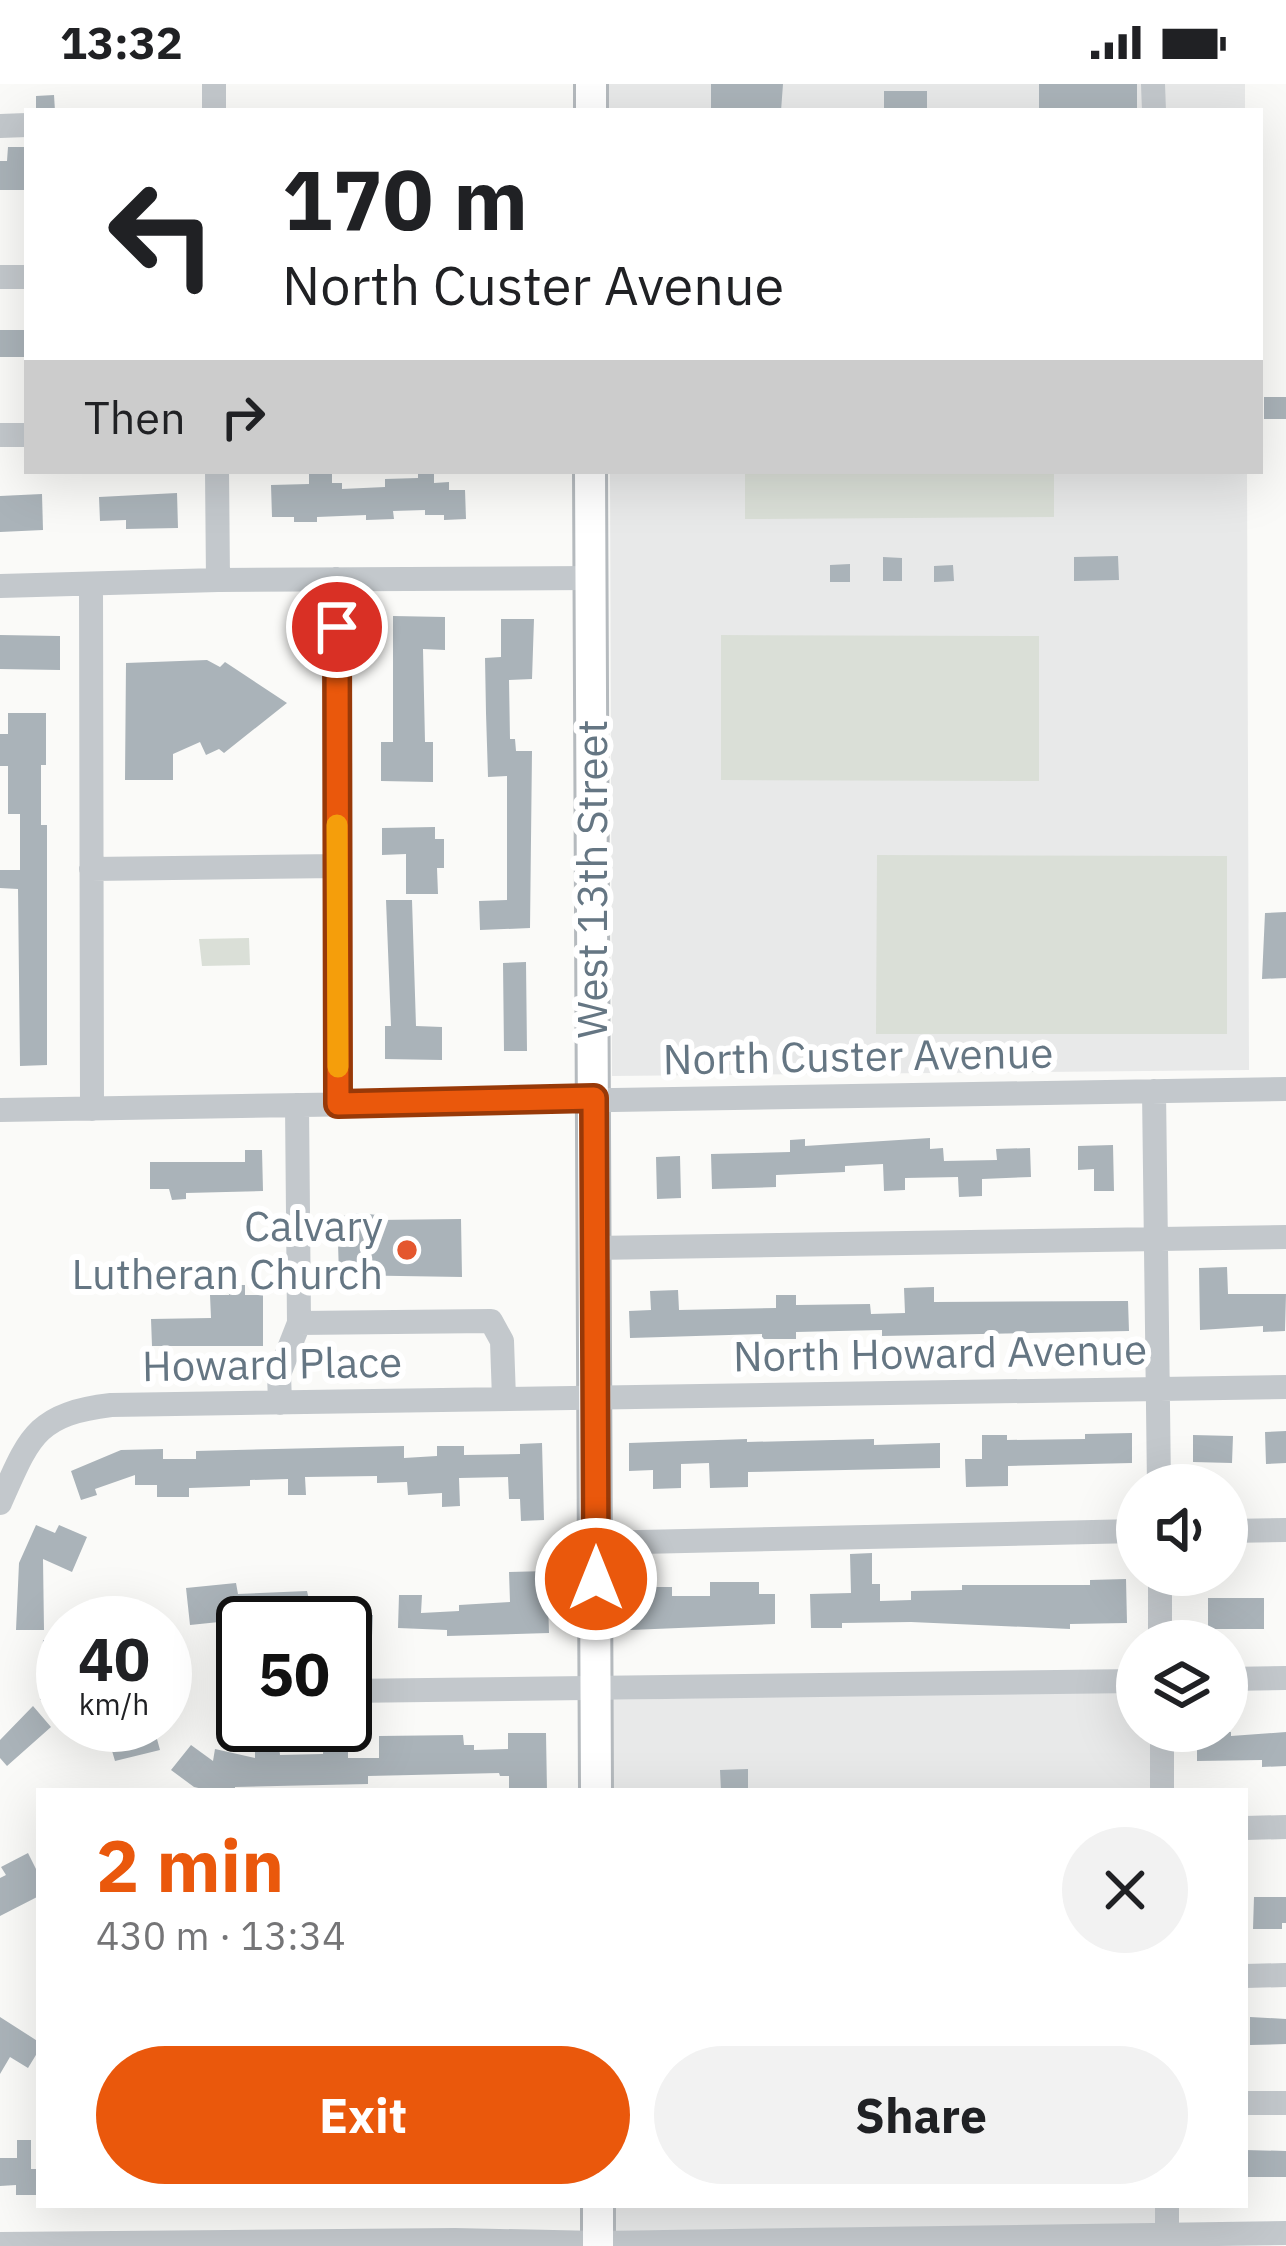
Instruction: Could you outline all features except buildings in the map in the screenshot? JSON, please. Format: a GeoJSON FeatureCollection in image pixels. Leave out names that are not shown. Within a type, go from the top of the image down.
{"type":"FeatureCollection","features":[{"type":"Feature","properties":{"kind":"main road","name":"West 13th Street"},"geometry":{"type":"LineString","coordinates":[[590,474],[596,1788]]}},
{"type":"Feature","properties":{"kind":"main road"},"geometry":{"type":"LineString","coordinates":[[598,2208],[598,2245]]}},
{"type":"Feature","properties":{"kind":"street"},"geometry":{"type":"LineString","coordinates":[[217,474],[218,580]]}},
{"type":"Feature","properties":{"kind":"street"},"geometry":{"type":"LineString","coordinates":[[0,586],[590,578]]}},
{"type":"Feature","properties":{"kind":"street"},"geometry":{"type":"LineString","coordinates":[[336,579],[338,1104]]}},
{"type":"Feature","properties":{"kind":"street"},"geometry":{"type":"LineString","coordinates":[[91,585],[92,1109]]}},
{"type":"Feature","properties":{"kind":"street"},"geometry":{"type":"LineString","coordinates":[[92,869],[337,866]]}},
{"type":"Feature","properties":{"kind":"street","name":"North Custer Avenue"},"geometry":{"type":"LineString","coordinates":[[0,1110],[1286,1089]]}},
{"type":"Feature","properties":{"kind":"street"},"geometry":{"type":"LineString","coordinates":[[1154,1091],[1159,1464]]}},
{"type":"Feature","properties":{"kind":"street"},"geometry":{"type":"LineString","coordinates":[[280,1402],[279,1373],[299,1323],[297,1105]]}},
{"type":"Feature","properties":{"kind":"street"},"geometry":{"type":"LineString","coordinates":[[594,1248],[1286,1238]]}},
{"type":"Feature","properties":{"kind":"street"},"geometry":{"type":"LineString","coordinates":[[299,1323],[491,1321],[502,1341],[504,1399]]}},
{"type":"Feature","properties":{"kind":"street","name":"North Howard Avenue"},"geometry":{"type":"LineString","coordinates":[[595,1398],[1286,1387]]}},
{"type":"Feature","properties":{"kind":"street","name":"Howard Place"},"geometry":{"type":"LineString","coordinates":[[0,1503],[38,1428],[77,1409],[595,1398]]}},
{"type":"Feature","properties":{"kind":"street"},"geometry":{"type":"LineString","coordinates":[[1248,1531],[1286,1530]]}},
{"type":"Feature","properties":{"kind":"street"},"geometry":{"type":"LineString","coordinates":[[595,1543],[1116,1531]]}},
{"type":"Feature","properties":{"kind":"street"},"geometry":{"type":"LineString","coordinates":[[1248,1679],[1286,1678]]}},
{"type":"Feature","properties":{"kind":"street"},"geometry":{"type":"LineString","coordinates":[[372,1691],[1116,1681]]}},
{"type":"Feature","properties":{"kind":"street"},"geometry":{"type":"LineString","coordinates":[[1162,1752],[1162,1788]]}},
{"type":"Feature","properties":{"kind":"street"},"geometry":{"type":"LineString","coordinates":[[1248,1828],[1286,1827]]}},
{"type":"Feature","properties":{"kind":"street"},"geometry":{"type":"LineString","coordinates":[[1248,1976],[1286,1975]]}},
{"type":"Feature","properties":{"kind":"street"},"geometry":{"type":"LineString","coordinates":[[1248,2103],[1286,2103]]}},
{"type":"Feature","properties":{"kind":"street"},"geometry":{"type":"LineString","coordinates":[[1167,2208],[1167,2235]]}},
{"type":"Feature","properties":{"kind":"street"},"geometry":{"type":"LineString","coordinates":[[0,2244],[454,2240],[598,2245],[1286,2234]]}},
{"type":"Feature","properties":{"kind":"shaded area"},"geometry":{"type":"Polygon","coordinates":[[[609,84],[1245,84],[1245,108],[609,108],[609,84]]]}},
{"type":"Feature","properties":{"kind":"shaded area"},"geometry":{"type":"Polygon","coordinates":[[[610,474],[1247,474],[1249,1070],[612,1076],[610,474]]]}},
{"type":"Feature","properties":{"kind":"shaded area"},"geometry":{"type":"Polygon","coordinates":[[[745,474],[1054,474],[1054,517],[745,519],[745,474]]]}},
{"type":"Feature","properties":{"kind":"shaded area"},"geometry":{"type":"Polygon","coordinates":[[[721,635],[1039,636],[1039,781],[721,780],[721,635]]]}},
{"type":"Feature","properties":{"kind":"shaded area"},"geometry":{"type":"Polygon","coordinates":[[[877,855],[1227,856],[1227,1034],[876,1034],[877,855]]]}},
{"type":"Feature","properties":{"kind":"shaded area"},"geometry":{"type":"Polygon","coordinates":[[[249,938],[250,965],[202,966],[199,939],[249,938]]]}},
{"type":"Feature","properties":{"kind":"shaded area"},"geometry":{"type":"Polygon","coordinates":[[[1116,1690],[1116,1752],[1151,1752],[1152,1788],[609,1788],[608,1700],[1116,1690]]]}},
{"type":"Feature","properties":{"kind":"shaded area"},"geometry":{"type":"Polygon","coordinates":[[[612,2208],[1161,2208],[1162,2224],[612,2231],[612,2208]]]}},
{"type":"Feature","properties":{"kind":"slow traffic"},"geometry":{"type":"LineString","coordinates":[[337,825],[338,1067]]}},
{"type":"Feature","properties":{"kind":"place","name":"Calvary Lutheran Church"},"geometry":{"type":"Point","coordinates":[407,1250]}},
{"type":"Feature","properties":{"kind":"route"},"geometry":{"type":"LineString","coordinates":[[337,627],[338,1104],[594,1098],[596,1579]]}}]}
